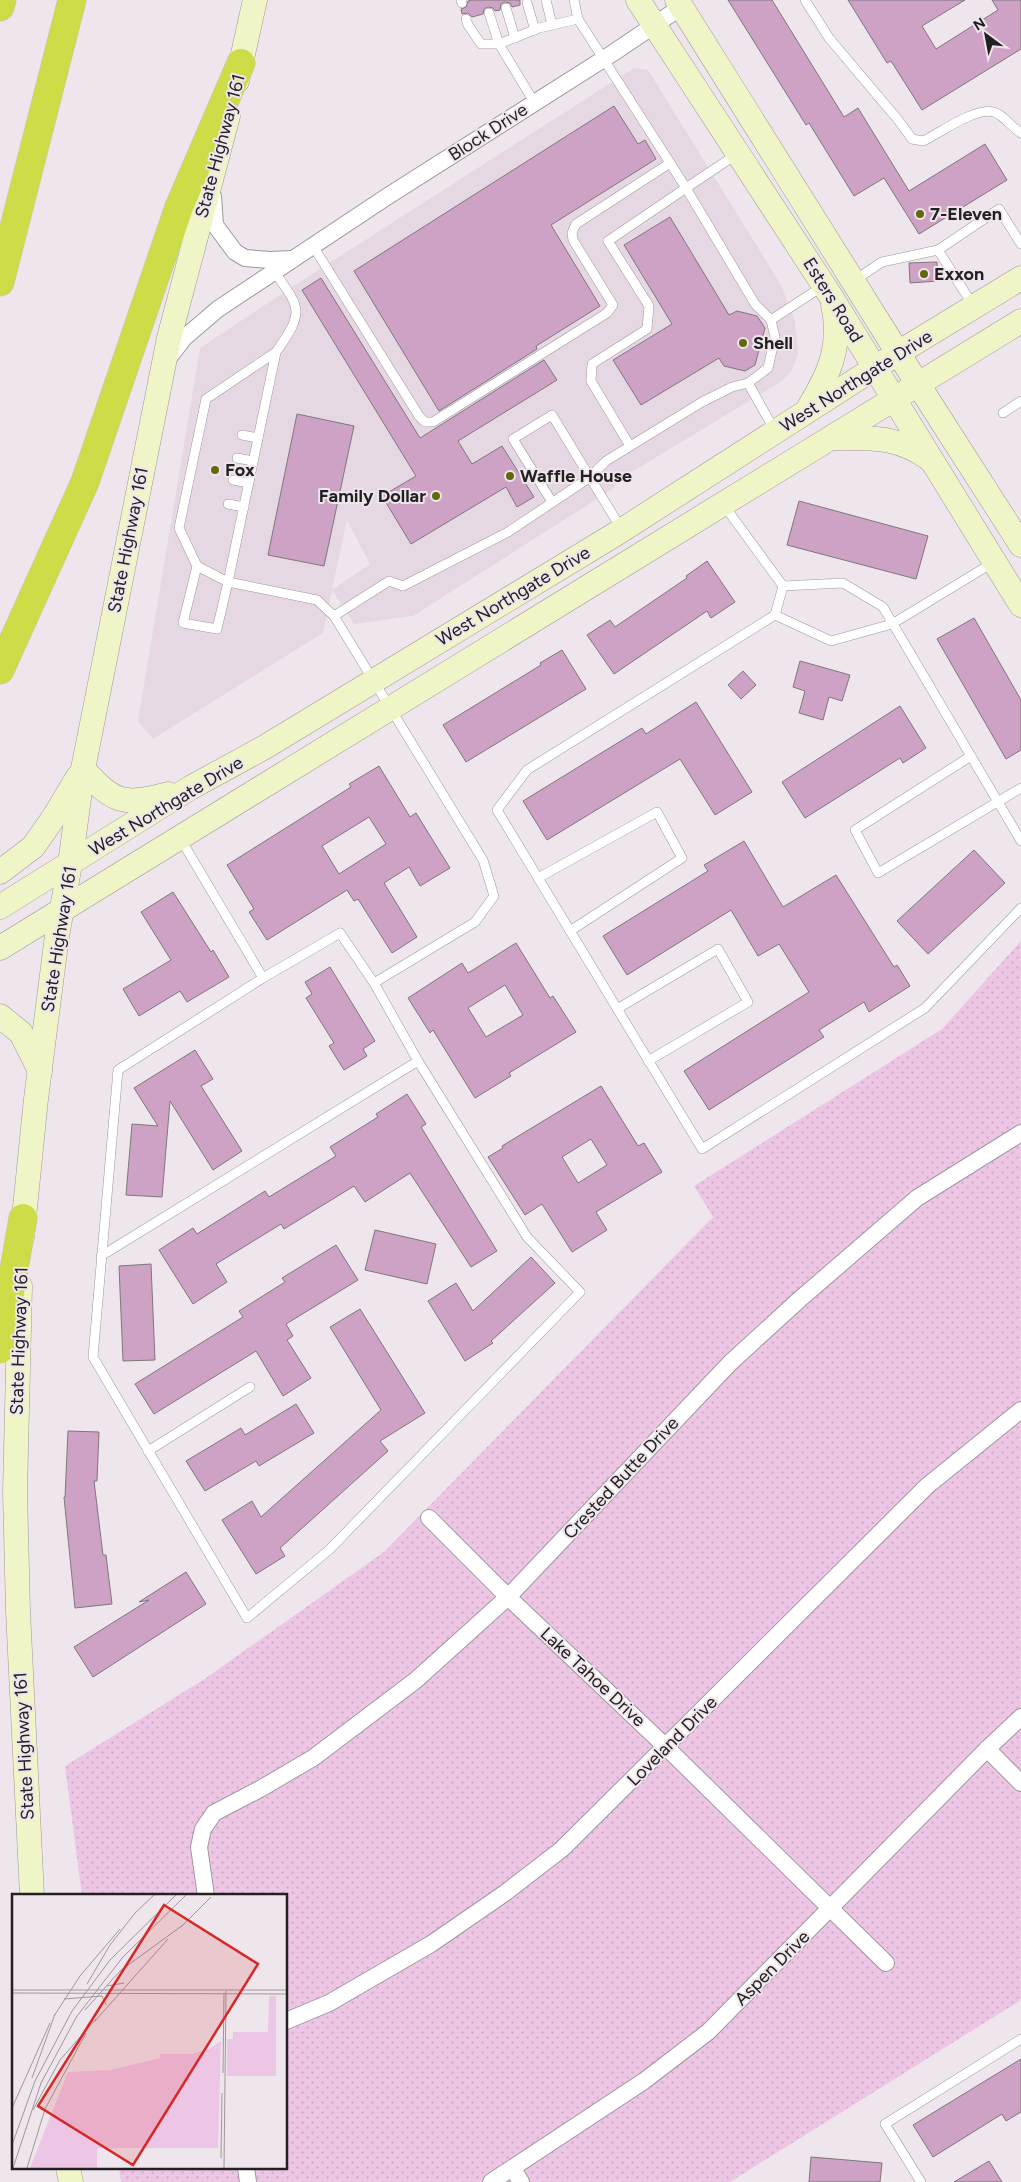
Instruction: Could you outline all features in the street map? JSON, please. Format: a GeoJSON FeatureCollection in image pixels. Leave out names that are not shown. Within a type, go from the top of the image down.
{"type":"FeatureCollection","features":[{"type":"Feature","properties":{"kind":"highway"},"geometry":{"type":"LineString","coordinates":[[0,7],[2,0]]}},
{"type":"Feature","properties":{"kind":"highway"},"geometry":{"type":"LineString","coordinates":[[0,282],[72,0]]}},
{"type":"Feature","properties":{"kind":"highway"},"geometry":{"type":"LineString","coordinates":[[0,670],[85,482],[179,207],[242,63]]}},
{"type":"Feature","properties":{"kind":"highway"},"geometry":{"type":"LineString","coordinates":[[0,1349],[23,1218]]}},
{"type":"Feature","properties":{"kind":"main road","name":"State Highway 161"},"geometry":{"type":"LineString","coordinates":[[32,1894],[18,1620],[15,1492],[23,1218],[40,1070],[82,769],[164,364],[242,63],[255,0]]}},
{"type":"Feature","properties":{"kind":"main road","name":"Esters Road"},"geometry":{"type":"LineString","coordinates":[[638,0],[827,290],[1021,605]]}},
{"type":"Feature","properties":{"kind":"main road","name":"Esters Road"},"geometry":{"type":"LineString","coordinates":[[679,3],[917,384],[1021,545]]}},
{"type":"Feature","properties":{"kind":"main road","name":"West Northgate Drive"},"geometry":{"type":"LineString","coordinates":[[0,906],[190,788],[265,747],[620,531],[898,353],[1021,278]]}},
{"type":"Feature","properties":{"kind":"main road"},"geometry":{"type":"LineString","coordinates":[[807,412],[824,382],[836,342],[836,318],[827,290]]}},
{"type":"Feature","properties":{"kind":"main road","name":"West Northgate Drive"},"geometry":{"type":"LineString","coordinates":[[0,948],[1021,320]]}},
{"type":"Feature","properties":{"kind":"main road"},"geometry":{"type":"LineString","coordinates":[[831,438],[882,438],[922,453],[934,463]]}},
{"type":"Feature","properties":{"kind":"main road"},"geometry":{"type":"LineString","coordinates":[[620,531],[635,558]]}},
{"type":"Feature","properties":{"kind":"main road"},"geometry":{"type":"LineString","coordinates":[[0,872],[33,847],[54,817],[82,769],[99,786],[117,799],[140,802],[190,788]]}},
{"type":"Feature","properties":{"kind":"main road"},"geometry":{"type":"LineString","coordinates":[[0,1016],[21,1033],[40,1070]]}},
{"type":"Feature","properties":{"kind":"street","name":"Block Drive"},"geometry":{"type":"LineString","coordinates":[[164,364],[184,338],[218,309],[654,25],[679,3]]}},
{"type":"Feature","properties":{"kind":"street"},"geometry":{"type":"LineString","coordinates":[[213,173],[215,225],[235,252],[245,258],[295,259]]}},
{"type":"Feature","properties":{"kind":"street","name":"Crested Butte Drive"},"geometry":{"type":"LineString","coordinates":[[206,1894],[199,1847],[203,1829],[214,1813],[313,1758],[416,1680],[508,1598],[730,1363],[800,1299],[917,1198],[1021,1133]]}},
{"type":"Feature","properties":{"kind":"street","name":"Loveland Drive"},"geometry":{"type":"LineString","coordinates":[[288,2020],[329,2003],[423,1949],[505,1893],[562,1849],[927,1486],[1021,1410]]}},
{"type":"Feature","properties":{"kind":"street","name":"Lake Tahoe Drive"},"geometry":{"type":"LineString","coordinates":[[428,1518],[508,1598],[666,1747],[886,1963]]}},
{"type":"Feature","properties":{"kind":"street","name":"Aspen Drive"},"geometry":{"type":"LineString","coordinates":[[491,2182],[517,2176],[708,2032],[831,1910],[987,1749],[1021,1717]]}},
{"type":"Feature","properties":{"kind":"street"},"geometry":{"type":"LineString","coordinates":[[987,1749],[1021,1783]]}},
{"type":"Feature","properties":{"kind":"lane"},"geometry":{"type":"LineString","coordinates":[[546,0],[552,25]]}},
{"type":"Feature","properties":{"kind":"lane"},"geometry":{"type":"LineString","coordinates":[[334,616],[389,581],[403,586],[508,532],[590,478],[606,461],[702,402],[732,387],[748,383],[768,368],[775,337],[771,320],[755,304],[686,188],[578,19],[574,0]]}},
{"type":"Feature","properties":{"kind":"lane"},"geometry":{"type":"LineString","coordinates":[[805,0],[829,38],[912,139],[923,141],[978,112],[993,112],[1006,119],[1015,130],[1021,133]]}},
{"type":"Feature","properties":{"kind":"lane"},"geometry":{"type":"LineString","coordinates":[[528,3],[535,30]]}},
{"type":"Feature","properties":{"kind":"lane"},"geometry":{"type":"LineString","coordinates":[[506,8],[515,38]]}},
{"type":"Feature","properties":{"kind":"lane"},"geometry":{"type":"LineString","coordinates":[[488,13],[499,44],[534,102]]}},
{"type":"Feature","properties":{"kind":"lane"},"geometry":{"type":"LineString","coordinates":[[466,19],[481,44],[499,44],[535,30],[578,19]]}},
{"type":"Feature","properties":{"kind":"lane"},"geometry":{"type":"LineString","coordinates":[[630,446],[591,381],[592,364],[647,330],[649,306],[608,241],[738,153]]}},
{"type":"Feature","properties":{"kind":"lane"},"geometry":{"type":"LineString","coordinates":[[313,246],[419,416],[425,422],[433,422],[607,313],[612,305],[573,240],[572,233],[576,224],[670,163]]}},
{"type":"Feature","properties":{"kind":"lane"},"geometry":{"type":"LineString","coordinates":[[853,282],[882,262],[938,250],[999,209],[1021,244]]}},
{"type":"Feature","properties":{"kind":"lane"},"geometry":{"type":"LineString","coordinates":[[938,250],[974,307]]}},
{"type":"Feature","properties":{"kind":"lane"},"geometry":{"type":"LineString","coordinates":[[275,272],[296,306],[294,319],[287,336],[276,352],[206,399],[204,427],[195,474],[190,497],[179,528],[197,566],[228,582],[317,600],[334,616],[483,860],[494,896],[475,922],[374,983]]}},
{"type":"Feature","properties":{"kind":"lane"},"geometry":{"type":"LineString","coordinates":[[771,320],[827,290]]}},
{"type":"Feature","properties":{"kind":"lane"},"geometry":{"type":"LineString","coordinates":[[197,566],[183,623],[217,628],[276,352]]}},
{"type":"Feature","properties":{"kind":"lane"},"geometry":{"type":"LineString","coordinates":[[748,383],[775,432]]}},
{"type":"Feature","properties":{"kind":"lane"},"geometry":{"type":"LineString","coordinates":[[1003,413],[1021,401]]}},
{"type":"Feature","properties":{"kind":"lane"},"geometry":{"type":"LineString","coordinates":[[552,502],[513,439],[552,415],[620,531]]}},
{"type":"Feature","properties":{"kind":"lane"},"geometry":{"type":"LineString","coordinates":[[242,435],[258,438]]}},
{"type":"Feature","properties":{"kind":"lane"},"geometry":{"type":"LineString","coordinates":[[238,458],[253,461]]}},
{"type":"Feature","properties":{"kind":"lane"},"geometry":{"type":"LineString","coordinates":[[233,480],[249,483]]}},
{"type":"Feature","properties":{"kind":"lane"},"geometry":{"type":"LineString","coordinates":[[228,504],[244,507]]}},
{"type":"Feature","properties":{"kind":"lane"},"geometry":{"type":"LineString","coordinates":[[723,504],[783,586]]}},
{"type":"Feature","properties":{"kind":"lane"},"geometry":{"type":"LineString","coordinates":[[775,615],[831,641],[892,624],[995,562]]}},
{"type":"Feature","properties":{"kind":"lane"},"geometry":{"type":"LineString","coordinates":[[783,586],[843,583],[883,607],[1021,841]]}},
{"type":"Feature","properties":{"kind":"lane"},"geometry":{"type":"LineString","coordinates":[[783,586],[775,615],[527,770],[496,810],[702,1149],[926,1008],[1021,908]]}},
{"type":"Feature","properties":{"kind":"lane"},"geometry":{"type":"LineString","coordinates":[[971,756],[855,830],[878,873],[1021,788]]}},
{"type":"Feature","properties":{"kind":"lane"},"geometry":{"type":"LineString","coordinates":[[538,878],[657,812],[682,858],[570,931]]}},
{"type":"Feature","properties":{"kind":"lane"},"geometry":{"type":"LineString","coordinates":[[180,838],[263,978]]}},
{"type":"Feature","properties":{"kind":"lane"},"geometry":{"type":"LineString","coordinates":[[340,933],[374,983],[418,1061],[527,1236],[580,1292],[329,1550],[247,1618],[93,1357],[118,1070],[263,978],[340,933]]}},
{"type":"Feature","properties":{"kind":"lane"},"geometry":{"type":"LineString","coordinates":[[617,1009],[718,949],[748,1002],[648,1061]]}},
{"type":"Feature","properties":{"kind":"lane"},"geometry":{"type":"LineString","coordinates":[[101,1256],[418,1061]]}},
{"type":"Feature","properties":{"kind":"lane"},"geometry":{"type":"LineString","coordinates":[[148,1451],[250,1388]]}},
{"type":"Feature","properties":{"kind":"lane"},"geometry":{"type":"LineString","coordinates":[[920,2182],[885,2124],[1021,2039]]}},
{"type":"Feature","properties":{"kind":"shaded area"},"geometry":{"type":"Polygon","coordinates":[[[634,68],[648,70],[781,285],[795,321],[798,355],[790,373],[779,383],[620,479],[614,488],[413,616],[354,624],[332,590],[323,633],[153,739],[138,721],[200,348],[634,68]],[[347,520],[332,589],[370,564],[347,520]]]}},
{"type":"Feature","properties":{"kind":"shaded area"},"geometry":{"type":"Polygon","coordinates":[[[1021,941],[1021,2000],[730,2182],[121,2182],[119,2170],[288,2170],[288,1894],[82,1894],[65,1766],[206,1678],[384,1552],[713,1217],[694,1186],[942,1029],[1021,941]]]}},
{"type":"Feature","properties":{"kind":"building"},"geometry":{"type":"Polygon","coordinates":[[[520,0],[520,5],[512,7],[510,3],[505,2],[501,4],[500,10],[495,11],[493,8],[488,7],[484,9],[483,14],[472,17],[468,13],[462,14],[461,9],[466,7],[468,1],[520,0]]]}},
{"type":"Feature","properties":{"kind":"building"},"geometry":{"type":"Polygon","coordinates":[[[728,0],[772,0],[844,117],[858,108],[909,191],[985,144],[1007,180],[919,234],[884,178],[854,196],[809,123],[806,125],[728,0]]]}},
{"type":"Feature","properties":{"kind":"building"},"geometry":{"type":"Polygon","coordinates":[[[848,0],[965,0],[922,26],[936,49],[998,10],[992,0],[1021,0],[1021,49],[922,110],[891,61],[887,63],[848,0]]]}},
{"type":"Feature","properties":{"kind":"building"},"geometry":{"type":"Polygon","coordinates":[[[614,106],[638,144],[645,140],[656,159],[551,225],[600,306],[536,346],[537,349],[439,411],[354,271],[614,106]]]}},
{"type":"Feature","properties":{"kind":"building"},"geometry":{"type":"Polygon","coordinates":[[[670,217],[729,315],[737,311],[757,316],[765,328],[755,365],[745,371],[724,366],[719,358],[641,405],[613,360],[672,324],[624,245],[670,217]]]}},
{"type":"Feature","properties":{"kind":"building"},"geometry":{"type":"Polygon","coordinates":[[[937,262],[938,281],[910,283],[909,263],[937,262]]]}},
{"type":"Feature","properties":{"kind":"building"},"geometry":{"type":"Polygon","coordinates":[[[321,278],[420,438],[544,360],[557,380],[458,441],[472,464],[502,446],[534,497],[517,507],[506,487],[411,544],[382,496],[416,476],[302,290],[321,278]]]}},
{"type":"Feature","properties":{"kind":"building"},"geometry":{"type":"Polygon","coordinates":[[[297,414],[354,426],[324,566],[268,555],[297,414]]]}},
{"type":"Feature","properties":{"kind":"building"},"geometry":{"type":"Polygon","coordinates":[[[799,501],[928,536],[916,579],[787,545],[799,501]]]}},
{"type":"Feature","properties":{"kind":"building"},"geometry":{"type":"Polygon","coordinates":[[[707,561],[735,602],[711,618],[707,611],[614,674],[587,635],[610,620],[615,627],[687,578],[686,576],[707,561]]]}},
{"type":"Feature","properties":{"kind":"building"},"geometry":{"type":"Polygon","coordinates":[[[974,618],[1021,700],[1021,750],[1006,759],[937,639],[974,618]]]}},
{"type":"Feature","properties":{"kind":"building"},"geometry":{"type":"Polygon","coordinates":[[[562,650],[586,689],[466,762],[443,725],[562,650]]]}},
{"type":"Feature","properties":{"kind":"building"},"geometry":{"type":"Polygon","coordinates":[[[800,661],[850,675],[842,701],[829,697],[823,720],[799,713],[805,691],[793,687],[800,661]]]}},
{"type":"Feature","properties":{"kind":"building"},"geometry":{"type":"Polygon","coordinates":[[[743,671],[756,685],[741,699],[728,685],[743,671]]]}},
{"type":"Feature","properties":{"kind":"building"},"geometry":{"type":"Polygon","coordinates":[[[696,702],[752,792],[715,815],[680,759],[547,840],[523,801],[642,728],[646,734],[696,702]]]}},
{"type":"Feature","properties":{"kind":"building"},"geometry":{"type":"Polygon","coordinates":[[[900,706],[926,748],[903,763],[900,758],[805,818],[782,782],[900,706]]]}},
{"type":"Feature","properties":{"kind":"building"},"geometry":{"type":"Polygon","coordinates":[[[379,766],[410,817],[416,813],[450,868],[420,886],[409,867],[384,883],[417,937],[392,953],[358,899],[354,901],[347,890],[267,940],[249,912],[254,909],[227,865],[351,787],[349,784],[379,766]],[[369,817],[322,846],[339,874],[386,844],[369,817]]]}},
{"type":"Feature","properties":{"kind":"building"},"geometry":{"type":"Polygon","coordinates":[[[744,841],[783,907],[836,875],[894,967],[897,965],[910,986],[869,1012],[864,1002],[819,1030],[824,1037],[709,1110],[684,1071],[809,992],[779,944],[758,956],[731,910],[627,975],[603,936],[708,871],[704,865],[744,841]]]}},
{"type":"Feature","properties":{"kind":"building"},"geometry":{"type":"Polygon","coordinates":[[[974,850],[1005,883],[928,954],[897,921],[974,850]]]}},
{"type":"Feature","properties":{"kind":"building"},"geometry":{"type":"Polygon","coordinates":[[[173,892],[229,977],[187,1002],[180,991],[139,1016],[123,989],[171,960],[141,912],[173,892]]]}},
{"type":"Feature","properties":{"kind":"building"},"geometry":{"type":"Polygon","coordinates":[[[516,943],[550,998],[553,996],[576,1032],[509,1073],[511,1076],[475,1098],[433,1030],[430,1033],[408,998],[462,963],[468,973],[516,943]],[[505,985],[468,1008],[486,1037],[523,1015],[505,985]]]}},
{"type":"Feature","properties":{"kind":"building"},"geometry":{"type":"Polygon","coordinates":[[[330,967],[375,1041],[363,1049],[367,1056],[344,1070],[329,1046],[334,1043],[306,998],[312,994],[305,982],[330,967]]]}},
{"type":"Feature","properties":{"kind":"building"},"geometry":{"type":"Polygon","coordinates":[[[195,1050],[213,1079],[201,1086],[242,1151],[213,1170],[170,1101],[162,1197],[126,1195],[132,1124],[158,1126],[134,1088],[195,1050]]]}},
{"type":"Feature","properties":{"kind":"building"},"geometry":{"type":"Polygon","coordinates":[[[601,1086],[638,1146],[644,1143],[662,1172],[596,1212],[607,1230],[572,1252],[542,1204],[525,1215],[488,1157],[503,1148],[502,1146],[601,1086]],[[591,1139],[562,1157],[578,1183],[607,1165],[591,1139]]]}},
{"type":"Feature","properties":{"kind":"building"},"geometry":{"type":"Polygon","coordinates":[[[407,1094],[426,1124],[421,1127],[497,1251],[471,1267],[410,1173],[365,1202],[354,1186],[284,1229],[281,1224],[216,1264],[227,1282],[193,1304],[159,1250],[193,1228],[197,1234],[265,1191],[269,1197],[336,1156],[330,1147],[378,1117],[376,1114],[407,1094]]]}},
{"type":"Feature","properties":{"kind":"building"},"geometry":{"type":"Polygon","coordinates":[[[375,1230],[436,1244],[427,1284],[365,1270],[375,1230]]]}},
{"type":"Feature","properties":{"kind":"building"},"geometry":{"type":"Polygon","coordinates":[[[336,1245],[358,1280],[286,1324],[293,1336],[287,1340],[311,1378],[283,1396],[256,1351],[154,1414],[135,1384],[243,1317],[239,1311],[285,1282],[282,1278],[336,1245]]]}},
{"type":"Feature","properties":{"kind":"building"},"geometry":{"type":"Polygon","coordinates":[[[531,1257],[555,1283],[491,1341],[493,1343],[465,1361],[428,1301],[456,1283],[473,1311],[531,1257]]]}},
{"type":"Feature","properties":{"kind":"building"},"geometry":{"type":"Polygon","coordinates":[[[151,1264],[155,1360],[123,1361],[119,1266],[151,1264]]]}},
{"type":"Feature","properties":{"kind":"building"},"geometry":{"type":"Polygon","coordinates":[[[360,1309],[425,1413],[380,1441],[388,1451],[280,1548],[285,1556],[256,1574],[222,1520],[252,1501],[261,1517],[381,1410],[330,1327],[360,1309]]]}},
{"type":"Feature","properties":{"kind":"building"},"geometry":{"type":"Polygon","coordinates":[[[296,1404],[314,1433],[259,1466],[256,1461],[205,1491],[186,1461],[241,1428],[245,1435],[296,1404]]]}},
{"type":"Feature","properties":{"kind":"building"},"geometry":{"type":"Polygon","coordinates":[[[68,1431],[99,1432],[97,1481],[94,1481],[103,1555],[106,1555],[112,1604],[75,1608],[64,1497],[68,1431]]]}},
{"type":"Feature","properties":{"kind":"building"},"geometry":{"type":"Polygon","coordinates":[[[186,1572],[206,1604],[93,1677],[74,1647],[149,1600],[139,1602],[186,1572]]]}},
{"type":"Feature","properties":{"kind":"building"},"geometry":{"type":"Polygon","coordinates":[[[1021,2059],[1021,2112],[1006,2121],[1002,2114],[933,2157],[913,2125],[1021,2059]]]}},
{"type":"Feature","properties":{"kind":"building"},"geometry":{"type":"Polygon","coordinates":[[[811,2157],[882,2163],[880,2182],[809,2182],[811,2157]]]}},
{"type":"Feature","properties":{"kind":"building"},"geometry":{"type":"Polygon","coordinates":[[[989,2161],[1002,2182],[954,2182],[989,2161]]]}},
{"type":"Feature","properties":{"kind":"place","name":"7-Eleven"},"geometry":{"type":"Point","coordinates":[920,214]}},
{"type":"Feature","properties":{"kind":"place","name":"Exxon"},"geometry":{"type":"Point","coordinates":[924,274]}},
{"type":"Feature","properties":{"kind":"place","name":"Shell"},"geometry":{"type":"Point","coordinates":[743,343]}},
{"type":"Feature","properties":{"kind":"place","name":"Fox"},"geometry":{"type":"Point","coordinates":[215,470]}},
{"type":"Feature","properties":{"kind":"place","name":"Waffle House"},"geometry":{"type":"Point","coordinates":[510,476]}},
{"type":"Feature","properties":{"kind":"place","name":"Family Dollar"},"geometry":{"type":"Point","coordinates":[436,496]}}]}
